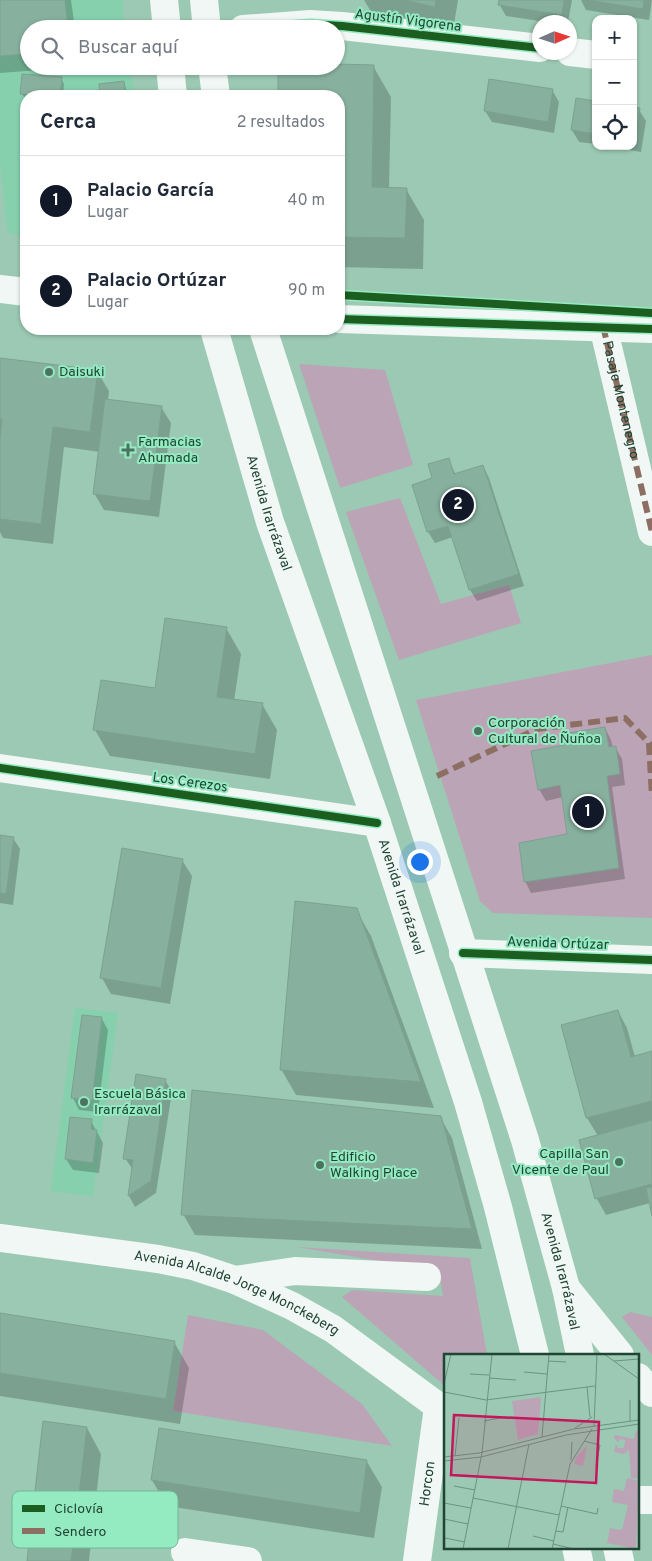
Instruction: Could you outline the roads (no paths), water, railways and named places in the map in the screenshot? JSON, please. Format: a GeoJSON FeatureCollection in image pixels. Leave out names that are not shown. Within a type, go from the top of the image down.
{"type":"FeatureCollection","features":[{"type":"Feature","properties":{"kind":"main road"},"geometry":{"type":"LineString","coordinates":[[164,0],[166,20]]}},
{"type":"Feature","properties":{"kind":"main road"},"geometry":{"type":"LineString","coordinates":[[204,0],[206,20]]}},
{"type":"Feature","properties":{"kind":"main road","name":"Agustín Vigorena"},"geometry":{"type":"LineString","coordinates":[[345,26],[532,47]]}},
{"type":"Feature","properties":{"kind":"main road"},"geometry":{"type":"LineString","coordinates":[[577,53],[592,54]]}},
{"type":"Feature","properties":{"kind":"main road"},"geometry":{"type":"LineString","coordinates":[[171,75],[172,90]]}},
{"type":"Feature","properties":{"kind":"main road"},"geometry":{"type":"LineString","coordinates":[[213,75],[215,90]]}},
{"type":"Feature","properties":{"kind":"main road"},"geometry":{"type":"LineString","coordinates":[[0,289],[20,291]]}},
{"type":"Feature","properties":{"kind":"main road"},"geometry":{"type":"LineString","coordinates":[[345,319],[652,329]]}},
{"type":"Feature","properties":{"kind":"main road","name":"Pasaje Montenegro"},"geometry":{"type":"LineString","coordinates":[[603,326],[652,532]]}},
{"type":"Feature","properties":{"kind":"main road","name":"Avenida Irarrázaval"},"geometry":{"type":"LineString","coordinates":[[216,335],[270,522],[377,823],[468,1102],[498,1207],[535,1354]]}},
{"type":"Feature","properties":{"kind":"main road","name":"Avenida Irarrázaval"},"geometry":{"type":"LineString","coordinates":[[265,335],[463,953],[525,1140],[566,1288],[580,1354]]}},
{"type":"Feature","properties":{"kind":"main road","name":"Los Cerezos"},"geometry":{"type":"LineString","coordinates":[[0,768],[377,823]]}},
{"type":"Feature","properties":{"kind":"main road","name":"Avenida Ortúzar"},"geometry":{"type":"LineString","coordinates":[[463,953],[652,960]]}},
{"type":"Feature","properties":{"kind":"main road","name":"Avenida Alcalde Jorge Monckeberg"},"geometry":{"type":"LineString","coordinates":[[0,1238],[158,1259],[192,1266],[234,1280],[275,1298],[333,1329],[442,1409]]}},
{"type":"Feature","properties":{"kind":"main road"},"geometry":{"type":"LineString","coordinates":[[234,1280],[295,1270],[427,1277]]}},
{"type":"Feature","properties":{"kind":"main road"},"geometry":{"type":"LineString","coordinates":[[566,1288],[619,1354]]}},
{"type":"Feature","properties":{"kind":"main road"},"geometry":{"type":"LineString","coordinates":[[640,1379],[652,1393]]}},
{"type":"Feature","properties":{"kind":"main road","name":"Horcon"},"geometry":{"type":"LineString","coordinates":[[417,1561],[442,1409]]}},
{"type":"Feature","properties":{"kind":"main road"},"geometry":{"type":"LineString","coordinates":[[576,1548],[579,1561]]}},
{"type":"Feature","properties":{"kind":"main road"},"geometry":{"type":"LineString","coordinates":[[617,1548],[620,1561]]}},
{"type":"Feature","properties":{"kind":"main road"},"geometry":{"type":"LineString","coordinates":[[185,1552],[248,1561]]}},
{"type":"Feature","properties":{"kind":"place","name":"Daisuki"},"geometry":{"type":"Point","coordinates":[49,372]}},
{"type":"Feature","properties":{"kind":"place","name":"Farmacias Ahumada"},"geometry":{"type":"Point","coordinates":[128,450]}},
{"type":"Feature","properties":{"kind":"place","name":"Palacio Ortúzar"},"geometry":{"type":"Point","coordinates":[458,505]}},
{"type":"Feature","properties":{"kind":"place","name":"Corporación Cultural de Ñuñoa"},"geometry":{"type":"Point","coordinates":[478,731]}},
{"type":"Feature","properties":{"kind":"place","name":"Palacio García"},"geometry":{"type":"Point","coordinates":[588,812]}},
{"type":"Feature","properties":{"kind":"place","name":"Escuela Básica Irarrázaval"},"geometry":{"type":"Point","coordinates":[84,1102]}},
{"type":"Feature","properties":{"kind":"place","name":"Capilla San Vicente de Paul"},"geometry":{"type":"Point","coordinates":[619,1162]}},
{"type":"Feature","properties":{"kind":"place","name":"Edificio Walking Place"},"geometry":{"type":"Point","coordinates":[320,1165]}}]}
